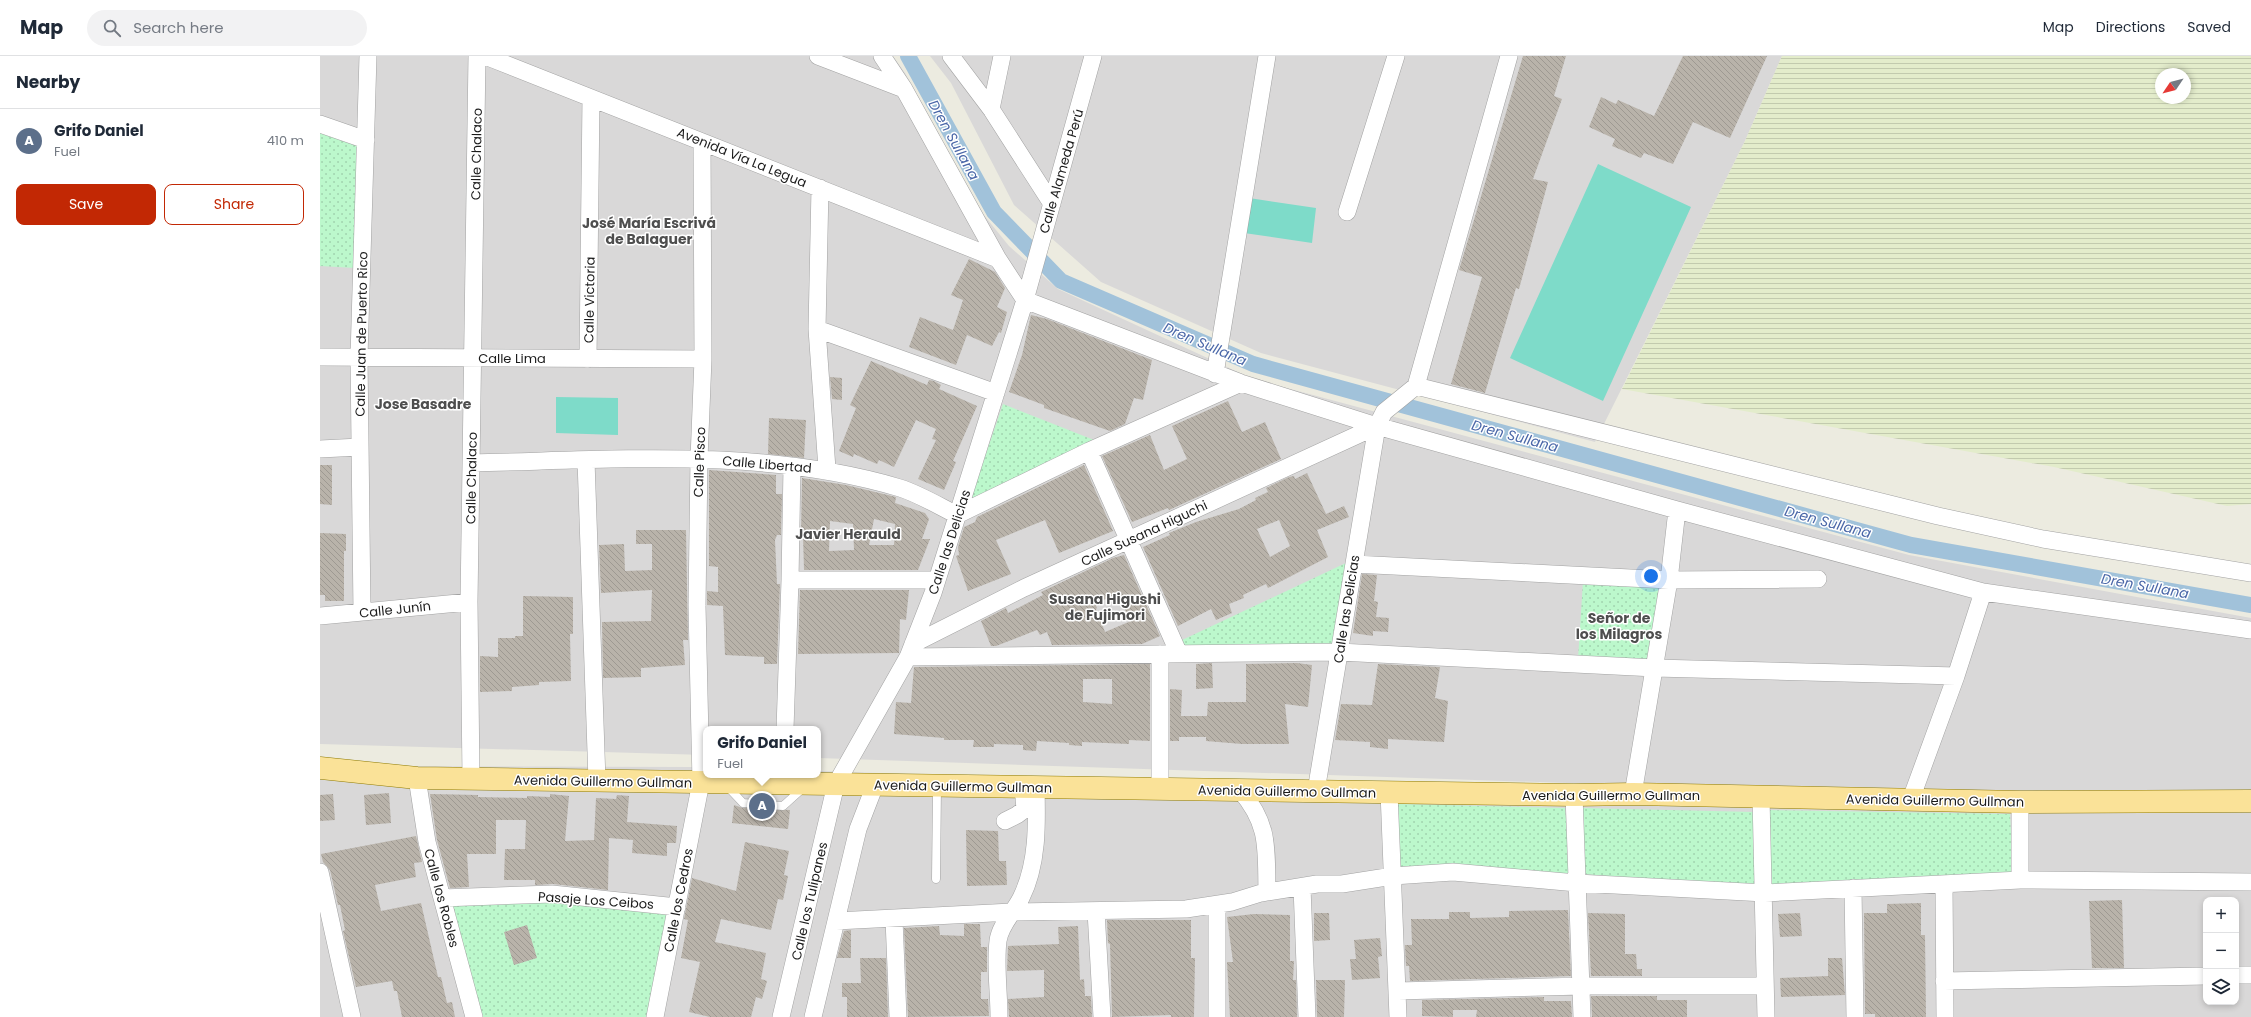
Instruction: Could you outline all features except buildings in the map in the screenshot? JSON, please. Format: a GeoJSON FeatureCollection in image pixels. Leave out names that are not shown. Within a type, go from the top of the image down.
{"type":"FeatureCollection","features":[{"type":"Feature","properties":{"kind":"main road","name":"Avenida Guillermo Gullman"},"geometry":{"type":"LineString","coordinates":[[321,769],[417,778],[471,779],[724,783],[783,779],[808,784],[937,786],[1574,795],[1633,794],[2020,802],[2251,801]]}},
{"type":"Feature","properties":{"kind":"street","name":"Calle Juan de Puerto Rico"},"geometry":{"type":"LineString","coordinates":[[362,612],[359,357],[368,56]]}},
{"type":"Feature","properties":{"kind":"street","name":"Calle Chalaco"},"geometry":{"type":"LineString","coordinates":[[471,779],[469,602],[474,358],[477,56]]}},
{"type":"Feature","properties":{"kind":"street","name":"Avenida Vía La Legua"},"geometry":{"type":"LineString","coordinates":[[485,56],[998,259]]}},
{"type":"Feature","properties":{"kind":"street"},"geometry":{"type":"LineString","coordinates":[[818,56],[904,89]]}},
{"type":"Feature","properties":{"kind":"street"},"geometry":{"type":"LineString","coordinates":[[882,56],[904,89],[998,259],[1027,293],[1216,370],[1241,383],[1380,419],[1677,510],[1983,592],[2251,630]]}},
{"type":"Feature","properties":{"kind":"street"},"geometry":{"type":"LineString","coordinates":[[951,56],[991,109],[1052,204]]}},
{"type":"Feature","properties":{"kind":"street"},"geometry":{"type":"LineString","coordinates":[[991,109],[1002,56]]}},
{"type":"Feature","properties":{"kind":"street","name":"Calle Alameda Perú"},"geometry":{"type":"LineString","coordinates":[[1027,293],[1093,56]]}},
{"type":"Feature","properties":{"kind":"street"},"geometry":{"type":"LineString","coordinates":[[1216,370],[1267,56]]}},
{"type":"Feature","properties":{"kind":"street"},"geometry":{"type":"LineString","coordinates":[[1347,212],[1396,56]]}},
{"type":"Feature","properties":{"kind":"street"},"geometry":{"type":"LineString","coordinates":[[1509,56],[1415,387],[1938,516],[2043,539],[2251,572]]}},
{"type":"Feature","properties":{"kind":"street","name":"Calle Victoria"},"geometry":{"type":"LineString","coordinates":[[588,359],[592,98]]}},
{"type":"Feature","properties":{"kind":"street"},"geometry":{"type":"LineString","coordinates":[[320,124],[366,140]]}},
{"type":"Feature","properties":{"kind":"street","name":"Calle Pisco"},"geometry":{"type":"LineString","coordinates":[[701,782],[696,606],[703,359],[702,142]]}},
{"type":"Feature","properties":{"kind":"street"},"geometry":{"type":"LineString","coordinates":[[820,188],[817,328],[827,470]]}},
{"type":"Feature","properties":{"kind":"street","name":"Calle las Delicias"},"geometry":{"type":"LineString","coordinates":[[836,784],[911,650],[937,580],[1027,293]]}},
{"type":"Feature","properties":{"kind":"street"},"geometry":{"type":"LineString","coordinates":[[817,328],[996,393]]}},
{"type":"Feature","properties":{"kind":"street","name":"Calle Lima"},"geometry":{"type":"LineString","coordinates":[[320,357],[703,359]]}},
{"type":"Feature","properties":{"kind":"street"},"geometry":{"type":"LineString","coordinates":[[957,515],[1089,451],[1241,383]]}},
{"type":"Feature","properties":{"kind":"street","name":"Calle Susana Higuchi"},"geometry":{"type":"LineString","coordinates":[[911,650],[1024,588],[1128,540],[1380,419],[1415,387]]}},
{"type":"Feature","properties":{"kind":"street","name":"Calle las Delicias"},"geometry":{"type":"LineString","coordinates":[[1316,791],[1380,419]]}},
{"type":"Feature","properties":{"kind":"street"},"geometry":{"type":"LineString","coordinates":[[320,450],[360,447]]}},
{"type":"Feature","properties":{"kind":"street"},"geometry":{"type":"LineString","coordinates":[[1089,451],[1179,654]]}},
{"type":"Feature","properties":{"kind":"street","name":"Calle Libertad"},"geometry":{"type":"LineString","coordinates":[[472,463],[699,459],[827,470],[901,488],[957,515]]}},
{"type":"Feature","properties":{"kind":"street"},"geometry":{"type":"LineString","coordinates":[[586,460],[597,781]]}},
{"type":"Feature","properties":{"kind":"street"},"geometry":{"type":"LineString","coordinates":[[785,726],[792,467]]}},
{"type":"Feature","properties":{"kind":"street"},"geometry":{"type":"LineString","coordinates":[[1633,794],[1669,580],[1677,510]]}},
{"type":"Feature","properties":{"kind":"street"},"geometry":{"type":"LineString","coordinates":[[1354,564],[1669,580],[1818,579]]}},
{"type":"Feature","properties":{"kind":"street"},"geometry":{"type":"LineString","coordinates":[[790,580],[937,580]]}},
{"type":"Feature","properties":{"kind":"street"},"geometry":{"type":"LineString","coordinates":[[1911,799],[1956,676],[1983,592]]}},
{"type":"Feature","properties":{"kind":"street","name":"Calle Junín"},"geometry":{"type":"LineString","coordinates":[[320,616],[469,602]]}},
{"type":"Feature","properties":{"kind":"street"},"geometry":{"type":"LineString","coordinates":[[911,650],[1160,654],[1339,652],[1655,668],[1956,676]]}},
{"type":"Feature","properties":{"kind":"street"},"geometry":{"type":"LineString","coordinates":[[1160,654],[1160,789]]}},
{"type":"Feature","properties":{"kind":"street","name":"Calle los Robles"},"geometry":{"type":"LineString","coordinates":[[417,778],[427,842],[474,1017]]}},
{"type":"Feature","properties":{"kind":"street","name":"Calle los Cedros"},"geometry":{"type":"LineString","coordinates":[[655,1017],[701,782]]}},
{"type":"Feature","properties":{"kind":"street","name":"Calle los Tulipanes"},"geometry":{"type":"LineString","coordinates":[[781,1017],[836,784]]}},
{"type":"Feature","properties":{"kind":"street"},"geometry":{"type":"LineString","coordinates":[[813,1017],[858,830],[875,785]]}},
{"type":"Feature","properties":{"kind":"street"},"geometry":{"type":"LineString","coordinates":[[1004,821],[1017,815],[1025,809],[1030,787]]}},
{"type":"Feature","properties":{"kind":"street"},"geometry":{"type":"LineString","coordinates":[[999,1017],[998,941],[1003,926],[1021,898],[1032,865],[1036,829],[1030,787]]}},
{"type":"Feature","properties":{"kind":"street"},"geometry":{"type":"LineString","coordinates":[[1240,790],[1257,813],[1265,834],[1267,892]]}},
{"type":"Feature","properties":{"kind":"street"},"geometry":{"type":"LineString","coordinates":[[1389,792],[1398,1017]]}},
{"type":"Feature","properties":{"kind":"street"},"geometry":{"type":"LineString","coordinates":[[1574,795],[1582,1017]]}},
{"type":"Feature","properties":{"kind":"street"},"geometry":{"type":"LineString","coordinates":[[1761,797],[1765,893],[1766,1017]]}},
{"type":"Feature","properties":{"kind":"street"},"geometry":{"type":"LineString","coordinates":[[2020,802],[2020,880]]}},
{"type":"Feature","properties":{"kind":"street"},"geometry":{"type":"LineString","coordinates":[[320,872],[352,1017]]}},
{"type":"Feature","properties":{"kind":"street"},"geometry":{"type":"LineString","coordinates":[[836,921],[1012,912],[1186,909],[1217,904],[1267,892],[1302,887],[1365,882],[1393,876],[1453,872],[1578,882],[1765,893],[2020,880],[2251,882]]}},
{"type":"Feature","properties":{"kind":"street"},"geometry":{"type":"LineString","coordinates":[[1944,884],[1945,1017]]}},
{"type":"Feature","properties":{"kind":"street"},"geometry":{"type":"LineString","coordinates":[[1302,887],[1307,1017]]}},
{"type":"Feature","properties":{"kind":"street"},"geometry":{"type":"LineString","coordinates":[[1853,888],[1854,1017]]}},
{"type":"Feature","properties":{"kind":"street","name":"Pasaje Los Ceibos"},"geometry":{"type":"LineString","coordinates":[[442,898],[552,894],[677,907]]}},
{"type":"Feature","properties":{"kind":"street"},"geometry":{"type":"LineString","coordinates":[[1217,904],[1217,1017]]}},
{"type":"Feature","properties":{"kind":"street"},"geometry":{"type":"LineString","coordinates":[[1096,911],[1102,1017]]}},
{"type":"Feature","properties":{"kind":"street"},"geometry":{"type":"LineString","coordinates":[[894,919],[898,1017]]}},
{"type":"Feature","properties":{"kind":"street"},"geometry":{"type":"LineString","coordinates":[[2239,976],[2251,975]]}},
{"type":"Feature","properties":{"kind":"street"},"geometry":{"type":"LineString","coordinates":[[1944,981],[2203,976]]}},
{"type":"Feature","properties":{"kind":"street"},"geometry":{"type":"LineString","coordinates":[[1398,991],[1582,986],[1766,986]]}},
{"type":"Feature","properties":{"kind":"lane"},"geometry":{"type":"LineString","coordinates":[[724,783],[743,803],[784,806],[808,784]]}},
{"type":"Feature","properties":{"kind":"lane"},"geometry":{"type":"LineString","coordinates":[[936,879],[937,786]]}},
{"type":"Feature","properties":{"kind":"shaded area"},"geometry":{"type":"Polygon","coordinates":[[[320,56],[893,56],[905,73],[983,214],[1009,246],[1058,289],[1253,379],[1909,555],[2251,618],[2251,1017],[320,1017],[320,766],[693,767],[703,773],[703,778],[821,778],[821,771],[969,776],[1864,793],[821,758],[821,726],[703,726],[703,755],[320,744],[320,56]]]}},
{"type":"Feature","properties":{"kind":"shaded area"},"geometry":{"type":"Polygon","coordinates":[[[930,56],[1782,56],[1745,141],[1595,442],[1261,353],[1101,282],[1014,205],[951,83],[930,56]]]}},
{"type":"Feature","properties":{"kind":"shaded area"},"geometry":{"type":"Polygon","coordinates":[[[1598,164],[1691,207],[1603,401],[1510,358],[1598,164]]]}},
{"type":"Feature","properties":{"kind":"shaded area"},"geometry":{"type":"Polygon","coordinates":[[[1249,198],[1316,208],[1312,243],[1244,233],[1249,198]]]}},
{"type":"Feature","properties":{"kind":"shaded area"},"geometry":{"type":"Polygon","coordinates":[[[556,397],[618,398],[618,435],[556,433],[556,397]]]}},
{"type":"Feature","properties":{"kind":"green space"},"geometry":{"type":"Polygon","coordinates":[[[1782,56],[2251,56],[2251,504],[2227,506],[2054,467],[1622,389],[1745,141],[1782,56]]]}},
{"type":"Feature","properties":{"kind":"green space"},"geometry":{"type":"Polygon","coordinates":[[[320,131],[359,144],[355,268],[320,266],[320,131]]]}},
{"type":"Feature","properties":{"kind":"green space"},"geometry":{"type":"Polygon","coordinates":[[[1003,404],[1094,440],[969,503],[1003,404]]]}},
{"type":"Feature","properties":{"kind":"green space"},"geometry":{"type":"Polygon","coordinates":[[[1348,562],[1335,644],[1183,646],[1180,641],[1348,562]]]}},
{"type":"Feature","properties":{"kind":"green space"},"geometry":{"type":"Polygon","coordinates":[[[1583,581],[1663,584],[1651,662],[1578,659],[1583,581]]]}},
{"type":"Feature","properties":{"kind":"green space"},"geometry":{"type":"Polygon","coordinates":[[[1396,804],[1565,808],[1571,876],[1400,868],[1396,804]]]}},
{"type":"Feature","properties":{"kind":"green space"},"geometry":{"type":"Polygon","coordinates":[[[1583,808],[1755,812],[1756,887],[1583,874],[1583,808]]]}},
{"type":"Feature","properties":{"kind":"green space"},"geometry":{"type":"Polygon","coordinates":[[[1768,810],[2010,814],[2013,872],[1772,887],[1768,810]]]}},
{"type":"Feature","properties":{"kind":"green space"},"geometry":{"type":"Polygon","coordinates":[[[559,902],[669,913],[648,1017],[480,1017],[449,905],[559,902]]]}},
{"type":"Feature","properties":{"kind":"waterway","name":"Dren Sullana"},"geometry":{"type":"LineString","coordinates":[[908,56],[994,212],[1061,281],[1253,364],[1911,545],[2251,605]]}},
{"type":"Feature","properties":{"kind":"place","name":"Grifo Daniel"},"geometry":{"type":"Point","coordinates":[762,806]}},
{"type":"Feature","properties":{"kind":"district","name":"José María Escrivá de Balaguer"},"geometry":{"type":"Point","coordinates":[649,232]}},
{"type":"Feature","properties":{"kind":"district","name":"Jose Basadre"},"geometry":{"type":"Point","coordinates":[423,404]}},
{"type":"Feature","properties":{"kind":"district","name":"Javier Herauld"},"geometry":{"type":"Point","coordinates":[848,534]}},
{"type":"Feature","properties":{"kind":"district","name":"Susana Higushi de Fujimori"},"geometry":{"type":"Point","coordinates":[1105,608]}},
{"type":"Feature","properties":{"kind":"district","name":"Señor de los Milagros"},"geometry":{"type":"Point","coordinates":[1619,626]}}]}
